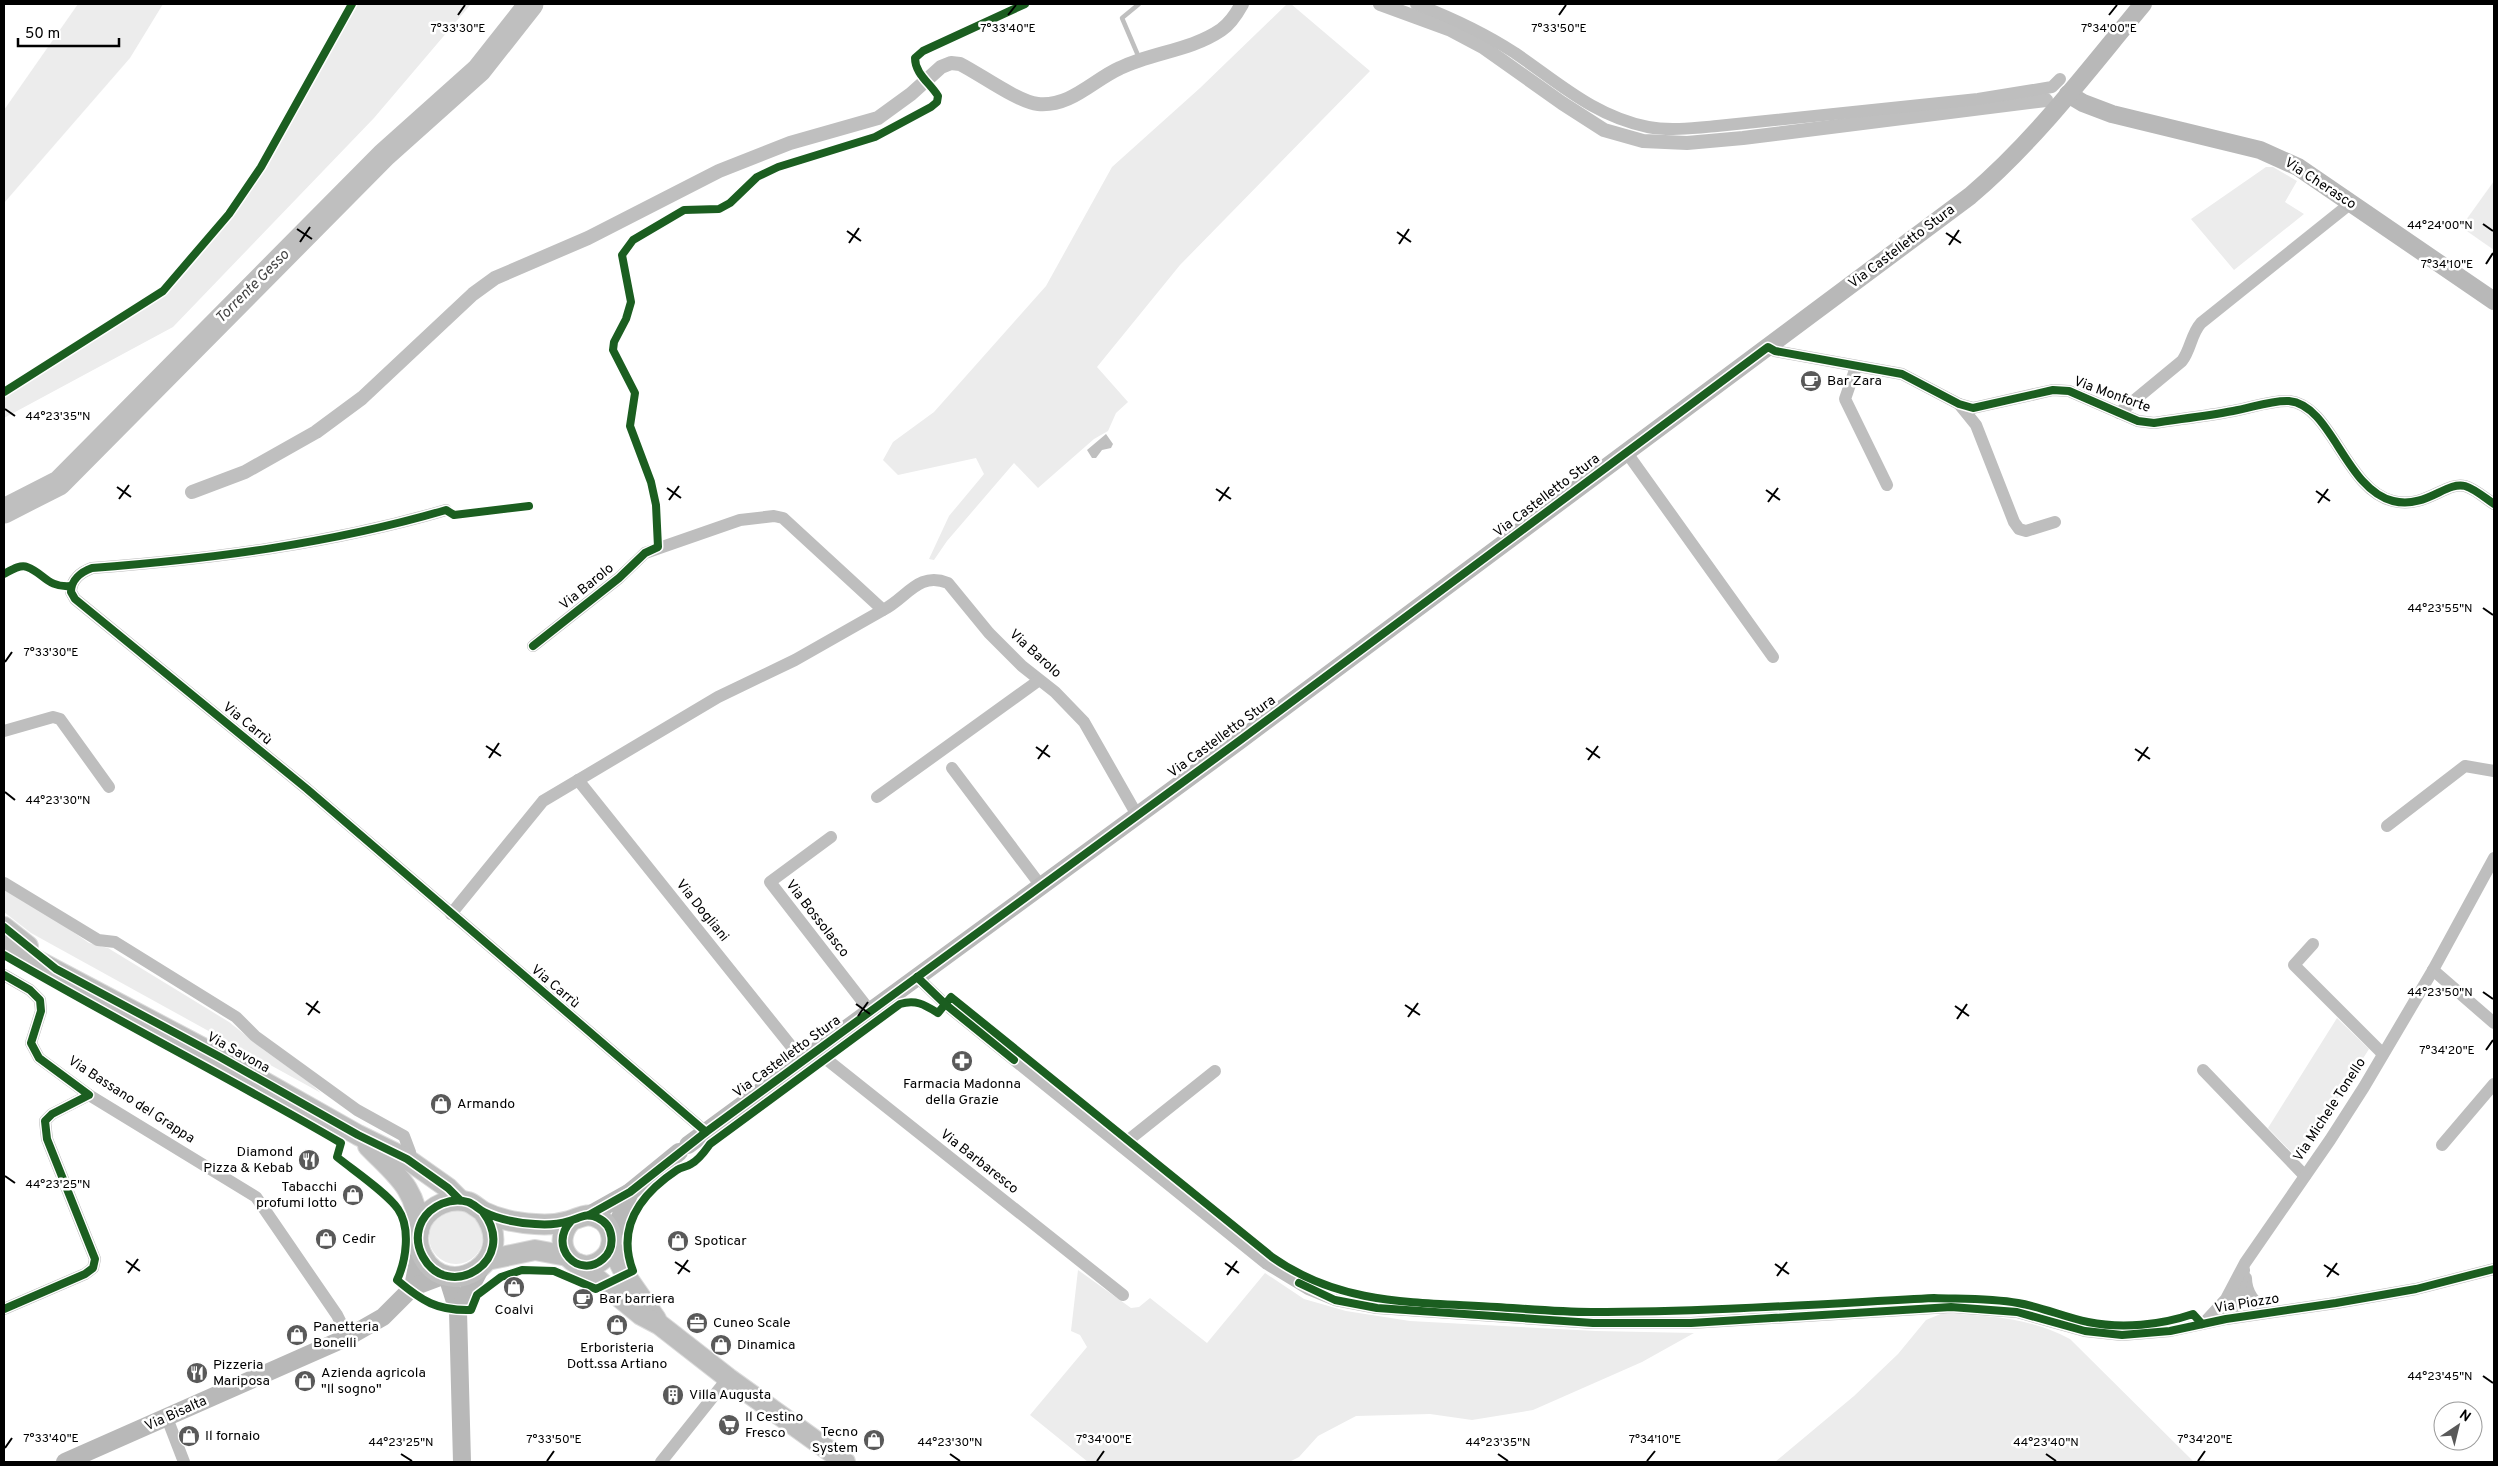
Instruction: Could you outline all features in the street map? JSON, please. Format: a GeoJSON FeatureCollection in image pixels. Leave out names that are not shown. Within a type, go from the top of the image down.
{"type":"FeatureCollection","features":[{"type":"Feature","properties":{"kind":"main road","name":"Via Savona"},"geometry":{"type":"LineString","coordinates":[[4,927],[56,969]]}},
{"type":"Feature","properties":{"kind":"main road","name":"Via Savona"},"geometry":{"type":"LineString","coordinates":[[4,943],[220,1056],[358,1136],[407,1160],[448,1188],[460,1200]]}},
{"type":"Feature","properties":{"kind":"main road","name":"Via Savona"},"geometry":{"type":"LineString","coordinates":[[358,1136],[410,1191],[418,1210],[419,1231]]}},
{"type":"Feature","properties":{"kind":"main road"},"geometry":{"type":"LineString","coordinates":[[484,1264],[492,1251],[494,1235],[490,1220],[483,1212],[476,1206],[460,1200],[438,1205],[429,1212],[422,1221],[419,1231],[420,1251],[426,1262],[446,1275],[465,1275],[484,1264],[535,1250],[595,1264],[603,1260],[612,1242]]}},
{"type":"Feature","properties":{"kind":"main road"},"geometry":{"type":"LineString","coordinates":[[483,1212],[525,1224],[580,1218],[605,1222],[626,1276],[660,1324]]}},
{"type":"Feature","properties":{"kind":"main road"},"geometry":{"type":"LineString","coordinates":[[580,1218],[562,1234],[563,1249],[573,1260],[641,1315],[660,1324],[728,1378],[845,1462]]}},
{"type":"Feature","properties":{"kind":"street"},"geometry":{"type":"LineString","coordinates":[[1416,4],[1451,18],[1514,52],[1592,108],[1620,120],[1650,127],[1676,129],[1717,126],[1978,100],[2052,87],[2064,87]]}},
{"type":"Feature","properties":{"kind":"street","name":"Via Castelletto Stura"},"geometry":{"type":"LineString","coordinates":[[580,1218],[630,1192],[706,1132],[1627,453],[1970,196],[2011,159],[2064,87],[2143,4]]}},
{"type":"Feature","properties":{"kind":"street","name":"Via Cherasco"},"geometry":{"type":"LineString","coordinates":[[2064,87],[2082,103],[2112,114],[2260,150],[2298,167],[2494,301]]}},
{"type":"Feature","properties":{"kind":"street"},"geometry":{"type":"LineString","coordinates":[[2119,413],[2182,361],[2189,351],[2194,330],[2201,322],[2350,203]]}},
{"type":"Feature","properties":{"kind":"street","name":"Via Monforte"},"geometry":{"type":"LineString","coordinates":[[1768,347],[1775,352],[1902,374],[1959,404],[1973,408],[2053,390],[2070,391],[2138,421],[2154,423],[2291,401],[2315,415],[2366,487],[2379,496],[2407,504],[2424,501],[2457,485],[2466,486],[2494,504]]}},
{"type":"Feature","properties":{"kind":"street"},"geometry":{"type":"LineString","coordinates":[[1856,366],[1845,399],[1887,485]]}},
{"type":"Feature","properties":{"kind":"street","name":"Via Monforte"},"geometry":{"type":"LineString","coordinates":[[1959,404],[1976,424],[2014,522],[2019,529],[2026,531],[2055,522]]}},
{"type":"Feature","properties":{"kind":"street"},"geometry":{"type":"LineString","coordinates":[[1627,453],[1773,657]]}},
{"type":"Feature","properties":{"kind":"street","name":"Via Carrù"},"geometry":{"type":"LineString","coordinates":[[446,510],[292,546],[158,563],[92,568],[83,571],[75,580],[71,592],[75,599],[308,789],[706,1132]]}},
{"type":"Feature","properties":{"kind":"street","name":"Via Barolo"},"geometry":{"type":"LineString","coordinates":[[533,646],[618,578],[646,553],[718,526],[740,520],[774,516],[789,522],[883,610]]}},
{"type":"Feature","properties":{"kind":"street","name":"Via Barolo"},"geometry":{"type":"LineString","coordinates":[[451,914],[543,801],[718,697],[794,660],[893,605],[918,584],[929,579],[948,582],[989,633],[1038,681],[1055,692],[1084,722],[1137,815]]}},
{"type":"Feature","properties":{"kind":"street"},"geometry":{"type":"LineString","coordinates":[[877,798],[1038,681]]}},
{"type":"Feature","properties":{"kind":"street"},"geometry":{"type":"LineString","coordinates":[[4,731],[53,717],[60,719],[109,787]]}},
{"type":"Feature","properties":{"kind":"street"},"geometry":{"type":"LineString","coordinates":[[2387,826],[2465,766],[2494,771]]}},
{"type":"Feature","properties":{"kind":"street"},"geometry":{"type":"LineString","coordinates":[[952,768],[1041,886]]}},
{"type":"Feature","properties":{"kind":"street","name":"Via Dogliani"},"geometry":{"type":"LineString","coordinates":[[578,780],[810,1056]]}},
{"type":"Feature","properties":{"kind":"street","name":"Via Bossolasco"},"geometry":{"type":"LineString","coordinates":[[831,837],[770,882],[870,1011]]}},
{"type":"Feature","properties":{"kind":"street","name":"Via Michele Tonello"},"geometry":{"type":"LineString","coordinates":[[2202,1324],[2226,1299],[2245,1263],[2330,1140],[2384,1054],[2433,970],[2494,858]]}},
{"type":"Feature","properties":{"kind":"street","name":"Via Savona"},"geometry":{"type":"LineString","coordinates":[[4,883],[98,940],[115,942],[236,1018],[255,1036],[357,1110],[404,1136],[410,1152],[407,1160]]}},
{"type":"Feature","properties":{"kind":"street"},"geometry":{"type":"LineString","coordinates":[[2313,944],[2294,965],[2384,1054]]}},
{"type":"Feature","properties":{"kind":"street"},"geometry":{"type":"LineString","coordinates":[[2433,970],[2494,1023]]}},
{"type":"Feature","properties":{"kind":"street","name":"Via Bassano del Grappa"},"geometry":{"type":"LineString","coordinates":[[4,975],[30,990],[40,1000],[40,1011],[31,1043],[39,1058],[89,1094],[256,1197],[337,1315],[348,1338]]}},
{"type":"Feature","properties":{"kind":"street","name":"Via Piozzo"},"geometry":{"type":"LineString","coordinates":[[917,977],[945,1004],[1267,1264],[1308,1289],[1335,1300],[1377,1308],[1602,1323],[1691,1323],[1951,1307],[2017,1312],[2085,1331],[2122,1335],[2170,1331],[2226,1319],[2416,1289],[2494,1269]]}},
{"type":"Feature","properties":{"kind":"street","name":"Via Barbaresco"},"geometry":{"type":"LineString","coordinates":[[810,1056],[1123,1295]]}},
{"type":"Feature","properties":{"kind":"street"},"geometry":{"type":"LineString","coordinates":[[2203,1070],[2305,1176]]}},
{"type":"Feature","properties":{"kind":"street"},"geometry":{"type":"LineString","coordinates":[[1121,1146],[1215,1071]]}},
{"type":"Feature","properties":{"kind":"street"},"geometry":{"type":"LineString","coordinates":[[2442,1145],[2494,1084]]}},
{"type":"Feature","properties":{"kind":"street"},"geometry":{"type":"LineString","coordinates":[[4,1309],[85,1274],[93,1268],[95,1258],[47,1138],[46,1121],[52,1114],[89,1094]]}},
{"type":"Feature","properties":{"kind":"street","name":"Via Castelletto Stura"},"geometry":{"type":"LineString","coordinates":[[612,1242],[630,1192]]}},
{"type":"Feature","properties":{"kind":"street"},"geometry":{"type":"LineString","coordinates":[[413,1287],[420,1251]]}},
{"type":"Feature","properties":{"kind":"street"},"geometry":{"type":"LineString","coordinates":[[2245,1263],[2246,1289],[2267,1313]]}},
{"type":"Feature","properties":{"kind":"street","name":"Via Michele Tonello"},"geometry":{"type":"LineString","coordinates":[[2226,1319],[2238,1300],[2245,1263]]}},
{"type":"Feature","properties":{"kind":"street"},"geometry":{"type":"LineString","coordinates":[[458,1310],[484,1264]]}},
{"type":"Feature","properties":{"kind":"street"},"geometry":{"type":"LineString","coordinates":[[446,1275],[458,1310],[462,1462]]}},
{"type":"Feature","properties":{"kind":"street","name":"Via Bisalta"},"geometry":{"type":"LineString","coordinates":[[65,1462],[348,1338],[383,1318],[413,1287],[446,1275]]}},
{"type":"Feature","properties":{"kind":"street"},"geometry":{"type":"LineString","coordinates":[[661,1462],[728,1378]]}},
{"type":"Feature","properties":{"kind":"street"},"geometry":{"type":"LineString","coordinates":[[167,1418],[184,1462]]}},
{"type":"Feature","properties":{"kind":"shaded area"},"geometry":{"type":"Polygon","coordinates":[[[78,4],[163,4],[130,58],[4,203],[4,110],[78,4]]]}},
{"type":"Feature","properties":{"kind":"shaded area"},"geometry":{"type":"Polygon","coordinates":[[[349,4],[471,4],[374,118],[173,327],[4,418],[4,390],[75,348],[172,284],[245,189],[349,4]]]}},
{"type":"Feature","properties":{"kind":"shaded area"},"geometry":{"type":"Polygon","coordinates":[[[1287,4],[1291,4],[1370,71],[1180,265],[1097,367],[1128,402],[1116,413],[1108,431],[1094,439],[1038,488],[1014,463],[947,541],[934,560],[929,559],[949,516],[984,474],[976,458],[898,475],[883,460],[893,442],[934,412],[1046,286],[1112,167],[1200,88],[1287,4]]]}},
{"type":"Feature","properties":{"kind":"shaded area"},"geometry":{"type":"Polygon","coordinates":[[[2266,167],[2273,167],[2297,181],[2285,202],[2304,214],[2234,270],[2191,219],[2266,167]]]}},
{"type":"Feature","properties":{"kind":"shaded area"},"geometry":{"type":"Polygon","coordinates":[[[2494,181],[2494,250],[2461,227],[2494,181]]]}},
{"type":"Feature","properties":{"kind":"shaded area"},"geometry":{"type":"Polygon","coordinates":[[[1106,434],[1113,444],[1111,448],[1102,450],[1096,458],[1092,458],[1087,450],[1106,434]]]}},
{"type":"Feature","properties":{"kind":"shaded area"},"geometry":{"type":"Polygon","coordinates":[[[4,890],[30,902],[89,943],[108,948],[229,1022],[321,1093],[31,933],[4,912],[4,890]]]}},
{"type":"Feature","properties":{"kind":"shaded area"},"geometry":{"type":"Polygon","coordinates":[[[2337,1018],[2369,1049],[2299,1160],[2268,1128],[2337,1018]]]}},
{"type":"Feature","properties":{"kind":"shaded area"},"geometry":{"type":"Polygon","coordinates":[[[451,1210],[461,1210],[471,1214],[479,1222],[483,1237],[479,1252],[471,1260],[461,1264],[451,1264],[441,1260],[433,1252],[429,1242],[429,1232],[433,1222],[441,1214],[451,1210]]]}},
{"type":"Feature","properties":{"kind":"shaded area"},"geometry":{"type":"Polygon","coordinates":[[[1078,1270],[1131,1308],[1139,1307],[1150,1298],[1207,1343],[1265,1273],[1304,1299],[1346,1311],[1410,1321],[1596,1331],[1694,1333],[1642,1362],[1533,1410],[1472,1420],[1430,1414],[1356,1416],[1318,1436],[1299,1457],[1289,1462],[1088,1462],[1030,1415],[1087,1347],[1080,1335],[1071,1331],[1078,1270]]]}},
{"type":"Feature","properties":{"kind":"shaded area"},"geometry":{"type":"Polygon","coordinates":[[[1943,1313],[1993,1317],[2024,1322],[2070,1339],[2193,1461],[2204,1460],[2207,1462],[1775,1462],[1854,1396],[1898,1354],[1926,1320],[1943,1313]]]}},
{"type":"Feature","properties":{"kind":"waterway","name":"Torrente Gesso"},"geometry":{"type":"LineString","coordinates":[[4,511],[59,483],[384,155],[479,70],[531,4]]}},
{"type":"Feature","properties":{"kind":"waterway"},"geometry":{"type":"LineString","coordinates":[[1139,4],[1122,18],[1140,60]]}},
{"type":"Feature","properties":{"kind":"waterway"},"geometry":{"type":"LineString","coordinates":[[192,492],[245,472],[316,432],[362,398],[473,294],[495,278],[588,238],[719,171],[790,143],[878,118],[911,94],[941,67],[951,63],[960,64],[1020,98],[1038,104],[1050,104],[1081,92],[1120,68],[1145,58],[1197,43],[1209,37],[1227,25],[1236,15],[1242,4]]}},
{"type":"Feature","properties":{"kind":"waterway"},"geometry":{"type":"LineString","coordinates":[[1380,4],[1451,30],[1483,47],[1604,130],[1643,141],[1687,143],[1743,138],[2046,100]]}},
{"type":"Feature","properties":{"kind":"cycle path"},"geometry":{"type":"LineString","coordinates":[[4,392],[163,291],[229,214],[261,167],[352,4]]}},
{"type":"Feature","properties":{"kind":"cycle path"},"geometry":{"type":"LineString","coordinates":[[533,646],[619,578],[645,553],[658,547],[656,505],[651,482],[630,426],[635,393],[613,350],[614,342],[626,319],[631,302],[622,255],[633,240],[684,210],[719,209],[730,203],[757,177],[778,167],[875,137],[931,107],[937,102],[938,96],[920,74],[915,58],[923,51],[1025,4]]}},
{"type":"Feature","properties":{"kind":"cycle path"},"geometry":{"type":"LineString","coordinates":[[589,1215],[630,1192],[706,1132],[1239,741],[1768,347],[1775,351],[1902,374],[1959,404],[1973,408],[2053,390],[2069,391],[2138,421],[2154,423],[2240,410],[2261,404],[2289,401],[2304,406],[2317,417],[2350,465],[2363,481],[2377,493],[2393,501],[2405,502],[2416,501],[2450,487],[2465,486],[2476,491],[2494,504]]}},
{"type":"Feature","properties":{"kind":"cycle path"},"geometry":{"type":"LineString","coordinates":[[529,506],[454,515],[446,510],[402,522],[314,541],[226,555],[92,568],[77,577],[71,592],[75,599],[307,789],[706,1132]]}},
{"type":"Feature","properties":{"kind":"cycle path"},"geometry":{"type":"LineString","coordinates":[[4,574],[24,566],[56,585],[71,586]]}},
{"type":"Feature","properties":{"kind":"cycle path"},"geometry":{"type":"LineString","coordinates":[[4,927],[56,969],[220,1057],[358,1135],[407,1159],[448,1188],[460,1200]]}},
{"type":"Feature","properties":{"kind":"cycle path"},"geometry":{"type":"LineString","coordinates":[[4,955],[341,1143],[337,1157],[386,1196],[398,1209],[402,1217],[405,1225],[406,1244],[403,1264],[397,1280],[422,1299],[449,1309],[471,1310],[477,1295],[501,1277],[522,1270],[554,1271],[596,1289],[633,1271],[629,1255],[628,1240],[630,1226],[635,1213],[643,1201],[664,1179],[694,1162],[710,1144],[900,1004],[916,1003],[938,1013],[951,997],[1272,1257],[1298,1273],[1325,1285],[1352,1293],[1408,1302],[1591,1312],[1720,1309],[1934,1298],[1976,1299],[2008,1301],[2101,1324],[2141,1325],[2168,1321],[2193,1314],[2202,1324]]}},
{"type":"Feature","properties":{"kind":"cycle path"},"geometry":{"type":"LineString","coordinates":[[4,975],[30,990],[40,1000],[41,1011],[31,1043],[39,1058],[89,1095],[52,1114],[45,1121],[47,1139],[95,1259],[93,1268],[85,1274],[4,1309]]}},
{"type":"Feature","properties":{"kind":"cycle path"},"geometry":{"type":"LineString","coordinates":[[917,977],[945,1004],[1014,1060]]}},
{"type":"Feature","properties":{"kind":"cycle path"},"geometry":{"type":"LineString","coordinates":[[483,1212],[492,1230],[493,1246],[487,1260],[476,1270],[463,1276],[448,1276],[434,1270],[421,1253],[418,1235],[426,1215],[442,1204],[455,1201],[468,1202],[496,1217],[529,1223],[557,1224],[584,1216],[594,1216],[603,1221],[610,1231],[610,1249],[603,1259],[594,1264],[584,1266],[569,1258],[564,1250],[562,1241],[564,1231],[571,1221]]}},
{"type":"Feature","properties":{"kind":"cycle path"},"geometry":{"type":"LineString","coordinates":[[1299,1283],[1335,1300],[1377,1308],[1593,1323],[1691,1323],[1951,1307],[2017,1312],[2085,1331],[2122,1335],[2170,1331],[2226,1319],[2416,1289],[2494,1269]]}},
{"type":"Feature","properties":{"kind":"place","name":"Bar Zara"},"geometry":{"type":"Point","coordinates":[1811,381]}},
{"type":"Feature","properties":{"kind":"place","name":"Farmacia Madonna della Grazie"},"geometry":{"type":"Point","coordinates":[962,1061]}},
{"type":"Feature","properties":{"kind":"place","name":"Armando"},"geometry":{"type":"Point","coordinates":[441,1104]}},
{"type":"Feature","properties":{"kind":"place","name":"Diamond Pizza & Kebab"},"geometry":{"type":"Point","coordinates":[309,1160]}},
{"type":"Feature","properties":{"kind":"place","name":"Tabacchi profumi lotto"},"geometry":{"type":"Point","coordinates":[353,1195]}},
{"type":"Feature","properties":{"kind":"place","name":"Cedir"},"geometry":{"type":"Point","coordinates":[326,1239]}},
{"type":"Feature","properties":{"kind":"place","name":"Spoticar"},"geometry":{"type":"Point","coordinates":[678,1241]}},
{"type":"Feature","properties":{"kind":"place","name":"Coalvi"},"geometry":{"type":"Point","coordinates":[514,1287]}},
{"type":"Feature","properties":{"kind":"place","name":"Bar barriera"},"geometry":{"type":"Point","coordinates":[583,1299]}},
{"type":"Feature","properties":{"kind":"place","name":"Cuneo Scale"},"geometry":{"type":"Point","coordinates":[697,1323]}},
{"type":"Feature","properties":{"kind":"place","name":"Erboristeria Dott.ssa Artiano"},"geometry":{"type":"Point","coordinates":[617,1325]}},
{"type":"Feature","properties":{"kind":"place","name":"Panetteria Bonelli"},"geometry":{"type":"Point","coordinates":[297,1335]}},
{"type":"Feature","properties":{"kind":"place","name":"Dinamica"},"geometry":{"type":"Point","coordinates":[721,1345]}},
{"type":"Feature","properties":{"kind":"place","name":"Pizzeria Mariposa"},"geometry":{"type":"Point","coordinates":[197,1373]}},
{"type":"Feature","properties":{"kind":"place","name":"Azienda agricola \"Il sogno\""},"geometry":{"type":"Point","coordinates":[305,1381]}},
{"type":"Feature","properties":{"kind":"place","name":"Villa Augusta"},"geometry":{"type":"Point","coordinates":[673,1395]}},
{"type":"Feature","properties":{"kind":"place","name":"Il Cestino Fresco"},"geometry":{"type":"Point","coordinates":[729,1425]}},
{"type":"Feature","properties":{"kind":"place","name":"Il fornaio"},"geometry":{"type":"Point","coordinates":[189,1436]}},
{"type":"Feature","properties":{"kind":"place","name":"Tecno System"},"geometry":{"type":"Point","coordinates":[874,1440]}}]}
